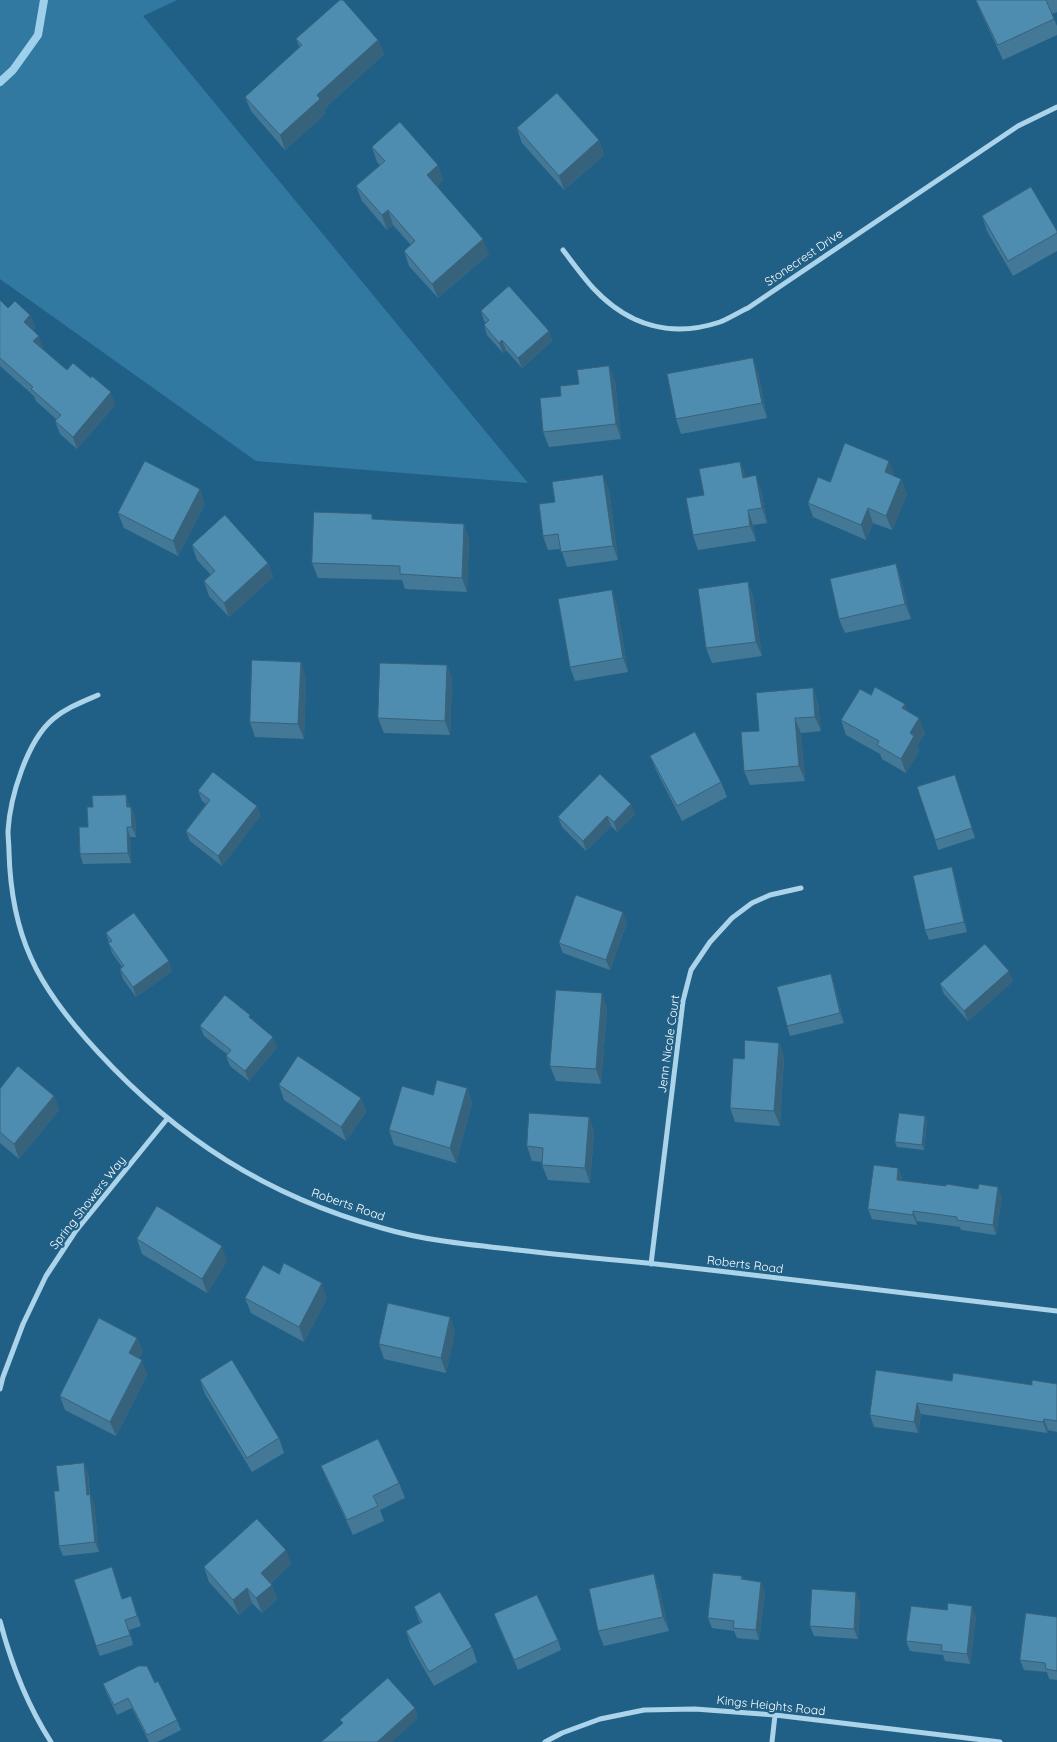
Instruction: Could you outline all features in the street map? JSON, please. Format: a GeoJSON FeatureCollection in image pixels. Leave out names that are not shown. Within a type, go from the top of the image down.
{"type":"FeatureCollection","features":[{"type":"Feature","properties":{"kind":"street","name":"Stonecrest Drive"},"geometry":{"type":"LineString","coordinates":[[563,250],[594,289],[614,307],[634,319],[661,328],[692,329],[722,321],[748,308],[1018,126],[1057,107]]}},
{"type":"Feature","properties":{"kind":"street","name":"Roberts Road"},"geometry":{"type":"LineString","coordinates":[[98,695],[70,707],[54,718],[41,731],[26,760],[14,795],[8,829],[10,878],[19,926],[31,959],[52,994],[91,1044],[123,1079],[167,1119],[220,1157],[277,1190],[329,1211],[384,1229],[461,1244],[1057,1311]]}},
{"type":"Feature","properties":{"kind":"street","name":"Jenn Nicole Court"},"geometry":{"type":"LineString","coordinates":[[651,1264],[683,1001],[691,970],[710,942],[732,918],[752,903],[770,895],[801,888]]}},
{"type":"Feature","properties":{"kind":"street","name":"Spring Showers Way"},"geometry":{"type":"LineString","coordinates":[[0,1389],[3,1376],[23,1324],[46,1276],[75,1232],[167,1119]]}},
{"type":"Feature","properties":{"kind":"street"},"geometry":{"type":"LineString","coordinates":[[0,1621],[22,1687],[50,1742]]}},
{"type":"Feature","properties":{"kind":"street","name":"Kings Heights Road"},"geometry":{"type":"LineString","coordinates":[[546,1742],[562,1733],[600,1719],[644,1710],[695,1709],[775,1715],[1000,1742]]}},
{"type":"Feature","properties":{"kind":"street"},"geometry":{"type":"LineString","coordinates":[[772,1742],[775,1715]]}},
{"type":"Feature","properties":{"kind":"shaded area"},"geometry":{"type":"Polygon","coordinates":[[[0,0],[177,0],[143,16],[528,483],[256,461],[0,279],[0,0]]]}},
{"type":"Feature","properties":{"kind":"building"},"geometry":{"type":"Polygon","coordinates":[[[340,0],[343,0],[378,40],[317,95],[320,99],[280,135],[245,97],[302,45],[296,39],[340,0]]]}},
{"type":"Feature","properties":{"kind":"building"},"geometry":{"type":"Polygon","coordinates":[[[976,0],[1046,0],[1054,19],[998,45],[976,0]]]}},
{"type":"Feature","properties":{"kind":"building"},"geometry":{"type":"Polygon","coordinates":[[[557,93],[599,140],[559,176],[517,128],[557,93]]]}},
{"type":"Feature","properties":{"kind":"building"},"geometry":{"type":"Polygon","coordinates":[[[400,122],[438,165],[427,175],[483,239],[432,284],[404,251],[415,241],[388,210],[382,215],[356,186],[385,161],[372,147],[400,122]]]}},
{"type":"Feature","properties":{"kind":"building"},"geometry":{"type":"Polygon","coordinates":[[[1031,187],[1057,233],[1008,261],[982,216],[1031,187]]]}},
{"type":"Feature","properties":{"kind":"building"},"geometry":{"type":"Polygon","coordinates":[[[509,286],[549,331],[518,358],[502,340],[499,343],[484,325],[489,320],[481,311],[509,286]]]}},
{"type":"Feature","properties":{"kind":"building"},"geometry":{"type":"Polygon","coordinates":[[[0,300],[8,308],[15,301],[30,315],[24,322],[39,336],[33,341],[67,370],[73,363],[111,392],[73,437],[55,421],[61,415],[0,358],[0,300]]]}},
{"type":"Feature","properties":{"kind":"building"},"geometry":{"type":"Polygon","coordinates":[[[753,358],[762,403],[676,419],[667,374],[753,358]]]}},
{"type":"Feature","properties":{"kind":"building"},"geometry":{"type":"Polygon","coordinates":[[[609,366],[616,424],[543,432],[540,398],[561,396],[560,386],[579,384],[577,370],[609,366]]]}},
{"type":"Feature","properties":{"kind":"building"},"geometry":{"type":"Polygon","coordinates":[[[845,443],[889,461],[885,472],[901,479],[886,516],[868,508],[861,525],[808,503],[818,477],[830,482],[845,443]]]}},
{"type":"Feature","properties":{"kind":"building"},"geometry":{"type":"Polygon","coordinates":[[[145,461],[200,489],[173,541],[118,513],[145,461]]]}},
{"type":"Feature","properties":{"kind":"building"},"geometry":{"type":"Polygon","coordinates":[[[740,462],[743,478],[756,475],[762,508],[748,510],[750,526],[693,535],[686,498],[704,495],[699,469],[740,462]]]}},
{"type":"Feature","properties":{"kind":"building"},"geometry":{"type":"Polygon","coordinates":[[[603,475],[613,546],[561,552],[558,534],[543,536],[539,504],[555,502],[552,482],[603,475]]]}},
{"type":"Feature","properties":{"kind":"building"},"geometry":{"type":"Polygon","coordinates":[[[314,512],[372,514],[372,519],[464,524],[462,578],[400,574],[400,566],[312,563],[314,512]]]}},
{"type":"Feature","properties":{"kind":"building"},"geometry":{"type":"Polygon","coordinates":[[[225,515],[268,563],[224,603],[204,581],[215,571],[192,545],[225,515]]]}},
{"type":"Feature","properties":{"kind":"building"},"geometry":{"type":"Polygon","coordinates":[[[896,564],[905,604],[839,619],[830,579],[896,564]]]}},
{"type":"Feature","properties":{"kind":"building"},"geometry":{"type":"Polygon","coordinates":[[[748,582],[756,642],[706,648],[698,589],[748,582]]]}},
{"type":"Feature","properties":{"kind":"building"},"geometry":{"type":"Polygon","coordinates":[[[612,590],[623,658],[570,667],[558,599],[612,590]]]}},
{"type":"Feature","properties":{"kind":"building"},"geometry":{"type":"Polygon","coordinates":[[[252,660],[301,662],[298,724],[250,722],[252,660]]]}},
{"type":"Feature","properties":{"kind":"building"},"geometry":{"type":"Polygon","coordinates":[[[380,663],[447,665],[445,721],[378,718],[380,663]]]}},
{"type":"Feature","properties":{"kind":"building"},"geometry":{"type":"Polygon","coordinates":[[[875,687],[905,704],[902,708],[919,718],[910,733],[914,736],[901,759],[877,745],[879,741],[841,720],[860,689],[871,695],[875,687]]]}},
{"type":"Feature","properties":{"kind":"building"},"geometry":{"type":"Polygon","coordinates":[[[813,688],[815,717],[795,718],[799,766],[744,771],[741,732],[759,731],[756,693],[813,688]]]}},
{"type":"Feature","properties":{"kind":"building"},"geometry":{"type":"Polygon","coordinates":[[[695,732],[721,782],[677,806],[650,756],[695,732]]]}},
{"type":"Feature","properties":{"kind":"building"},"geometry":{"type":"Polygon","coordinates":[[[213,772],[257,806],[218,856],[186,831],[210,800],[198,791],[213,772]]]}},
{"type":"Feature","properties":{"kind":"building"},"geometry":{"type":"Polygon","coordinates":[[[600,774],[631,804],[614,822],[607,816],[583,841],[558,817],[600,774]]]}},
{"type":"Feature","properties":{"kind":"building"},"geometry":{"type":"Polygon","coordinates":[[[955,775],[972,828],[935,840],[917,787],[955,775]]]}},
{"type":"Feature","properties":{"kind":"building"},"geometry":{"type":"Polygon","coordinates":[[[126,795],[127,807],[131,807],[132,827],[127,827],[128,853],[80,854],[79,827],[88,827],[87,807],[93,807],[92,796],[126,795]]]}},
{"type":"Feature","properties":{"kind":"building"},"geometry":{"type":"Polygon","coordinates":[[[952,867],[964,922],[925,930],[913,876],[952,867]]]}},
{"type":"Feature","properties":{"kind":"building"},"geometry":{"type":"Polygon","coordinates":[[[576,895],[623,912],[606,960],[559,943],[576,895]]]}},
{"type":"Feature","properties":{"kind":"building"},"geometry":{"type":"Polygon","coordinates":[[[134,913],[169,961],[133,987],[120,969],[124,966],[108,943],[112,941],[106,933],[134,913]]]}},
{"type":"Feature","properties":{"kind":"building"},"geometry":{"type":"Polygon","coordinates":[[[985,944],[1009,971],[964,1011],[940,984],[985,944]]]}},
{"type":"Feature","properties":{"kind":"building"},"geometry":{"type":"Polygon","coordinates":[[[831,974],[840,1013],[787,1026],[777,987],[831,974]]]}},
{"type":"Feature","properties":{"kind":"building"},"geometry":{"type":"Polygon","coordinates":[[[556,990],[602,993],[596,1069],[550,1066],[556,990]]]}},
{"type":"Feature","properties":{"kind":"building"},"geometry":{"type":"Polygon","coordinates":[[[225,995],[273,1037],[245,1071],[226,1056],[231,1050],[200,1026],[225,995]]]}},
{"type":"Feature","properties":{"kind":"building"},"geometry":{"type":"Polygon","coordinates":[[[745,1040],[779,1043],[774,1111],[730,1108],[733,1058],[744,1059],[745,1040]]]}},
{"type":"Feature","properties":{"kind":"building"},"geometry":{"type":"Polygon","coordinates":[[[298,1056],[361,1098],[341,1127],[279,1085],[298,1056]]]}},
{"type":"Feature","properties":{"kind":"building"},"geometry":{"type":"Polygon","coordinates":[[[18,1066],[54,1096],[14,1144],[0,1132],[0,1089],[18,1066]]]}},
{"type":"Feature","properties":{"kind":"building"},"geometry":{"type":"Polygon","coordinates":[[[437,1080],[467,1088],[450,1148],[389,1130],[402,1086],[433,1095],[437,1080]]]}},
{"type":"Feature","properties":{"kind":"building"},"geometry":{"type":"Polygon","coordinates":[[[529,1113],[589,1117],[585,1168],[542,1165],[543,1148],[527,1146],[529,1113]]]}},
{"type":"Feature","properties":{"kind":"building"},"geometry":{"type":"Polygon","coordinates":[[[899,1113],[925,1116],[922,1145],[895,1142],[899,1113]]]}},
{"type":"Feature","properties":{"kind":"building"},"geometry":{"type":"Polygon","coordinates":[[[874,1165],[898,1168],[897,1180],[978,1189],[979,1184],[998,1187],[993,1225],[957,1220],[957,1217],[913,1211],[913,1215],[868,1209],[874,1165]]]}},
{"type":"Feature","properties":{"kind":"building"},"geometry":{"type":"Polygon","coordinates":[[[157,1206],[222,1246],[202,1279],[137,1239],[157,1206]]]}},
{"type":"Feature","properties":{"kind":"building"},"geometry":{"type":"Polygon","coordinates":[[[284,1263],[322,1283],[299,1327],[245,1298],[263,1265],[279,1274],[284,1263]]]}},
{"type":"Feature","properties":{"kind":"building"},"geometry":{"type":"Polygon","coordinates":[[[388,1303],[450,1317],[441,1358],[379,1344],[388,1303]]]}},
{"type":"Feature","properties":{"kind":"building"},"geometry":{"type":"Polygon","coordinates":[[[99,1318],[137,1338],[129,1353],[142,1360],[110,1422],[60,1396],[99,1318]]]}},
{"type":"Feature","properties":{"kind":"building"},"geometry":{"type":"Polygon","coordinates":[[[232,1360],[279,1438],[247,1458],[200,1380],[232,1360]]]}},
{"type":"Feature","properties":{"kind":"building"},"geometry":{"type":"Polygon","coordinates":[[[876,1370],[952,1381],[953,1373],[1032,1385],[1032,1380],[1057,1384],[1057,1421],[1044,1419],[1043,1422],[917,1403],[914,1422],[870,1415],[876,1370]]]}},
{"type":"Feature","properties":{"kind":"building"},"geometry":{"type":"Polygon","coordinates":[[[378,1439],[399,1483],[373,1496],[378,1506],[347,1520],[321,1466],[378,1439]]]}},
{"type":"Feature","properties":{"kind":"building"},"geometry":{"type":"Polygon","coordinates":[[[84,1463],[87,1495],[90,1494],[95,1542],[59,1546],[54,1491],[59,1491],[56,1466],[84,1463]]]}},
{"type":"Feature","properties":{"kind":"building"},"geometry":{"type":"Polygon","coordinates":[[[257,1519],[286,1550],[261,1573],[272,1585],[256,1598],[247,1588],[233,1600],[204,1567],[257,1519]]]}},
{"type":"Feature","properties":{"kind":"building"},"geometry":{"type":"Polygon","coordinates":[[[112,1567],[122,1599],[131,1596],[137,1616],[125,1620],[130,1635],[96,1646],[74,1580],[112,1567]]]}},
{"type":"Feature","properties":{"kind":"building"},"geometry":{"type":"Polygon","coordinates":[[[713,1573],[742,1576],[741,1579],[761,1582],[756,1630],[733,1628],[734,1621],[708,1618],[713,1573]]]}},
{"type":"Feature","properties":{"kind":"building"},"geometry":{"type":"Polygon","coordinates":[[[654,1574],[663,1617],[598,1631],[589,1589],[654,1574]]]}},
{"type":"Feature","properties":{"kind":"building"},"geometry":{"type":"Polygon","coordinates":[[[812,1589],[856,1592],[854,1629],[810,1626],[812,1589]]]}},
{"type":"Feature","properties":{"kind":"building"},"geometry":{"type":"Polygon","coordinates":[[[440,1592],[472,1647],[429,1672],[406,1631],[422,1622],[414,1607],[440,1592]]]}},
{"type":"Feature","properties":{"kind":"building"},"geometry":{"type":"Polygon","coordinates":[[[537,1595],[558,1640],[514,1660],[494,1614],[537,1595]]]}},
{"type":"Feature","properties":{"kind":"building"},"geometry":{"type":"Polygon","coordinates":[[[948,1603],[972,1606],[967,1654],[941,1651],[942,1645],[906,1641],[911,1606],[947,1610],[948,1603]]]}},
{"type":"Feature","properties":{"kind":"building"},"geometry":{"type":"Polygon","coordinates":[[[1026,1613],[1057,1617],[1057,1671],[1046,1669],[1045,1663],[1020,1660],[1026,1613]]]}},
{"type":"Feature","properties":{"kind":"building"},"geometry":{"type":"Polygon","coordinates":[[[139,1666],[147,1666],[155,1683],[158,1681],[177,1720],[147,1735],[128,1698],[114,1705],[103,1684],[139,1666]]]}},
{"type":"Feature","properties":{"kind":"building"},"geometry":{"type":"Polygon","coordinates":[[[388,1678],[415,1708],[377,1742],[321,1742],[343,1723],[340,1720],[388,1678]]]}},
{"type":"Feature","properties":{"kind":"waterway"},"geometry":{"type":"LineString","coordinates":[[0,82],[13,70],[38,35],[44,0]]}}]}
